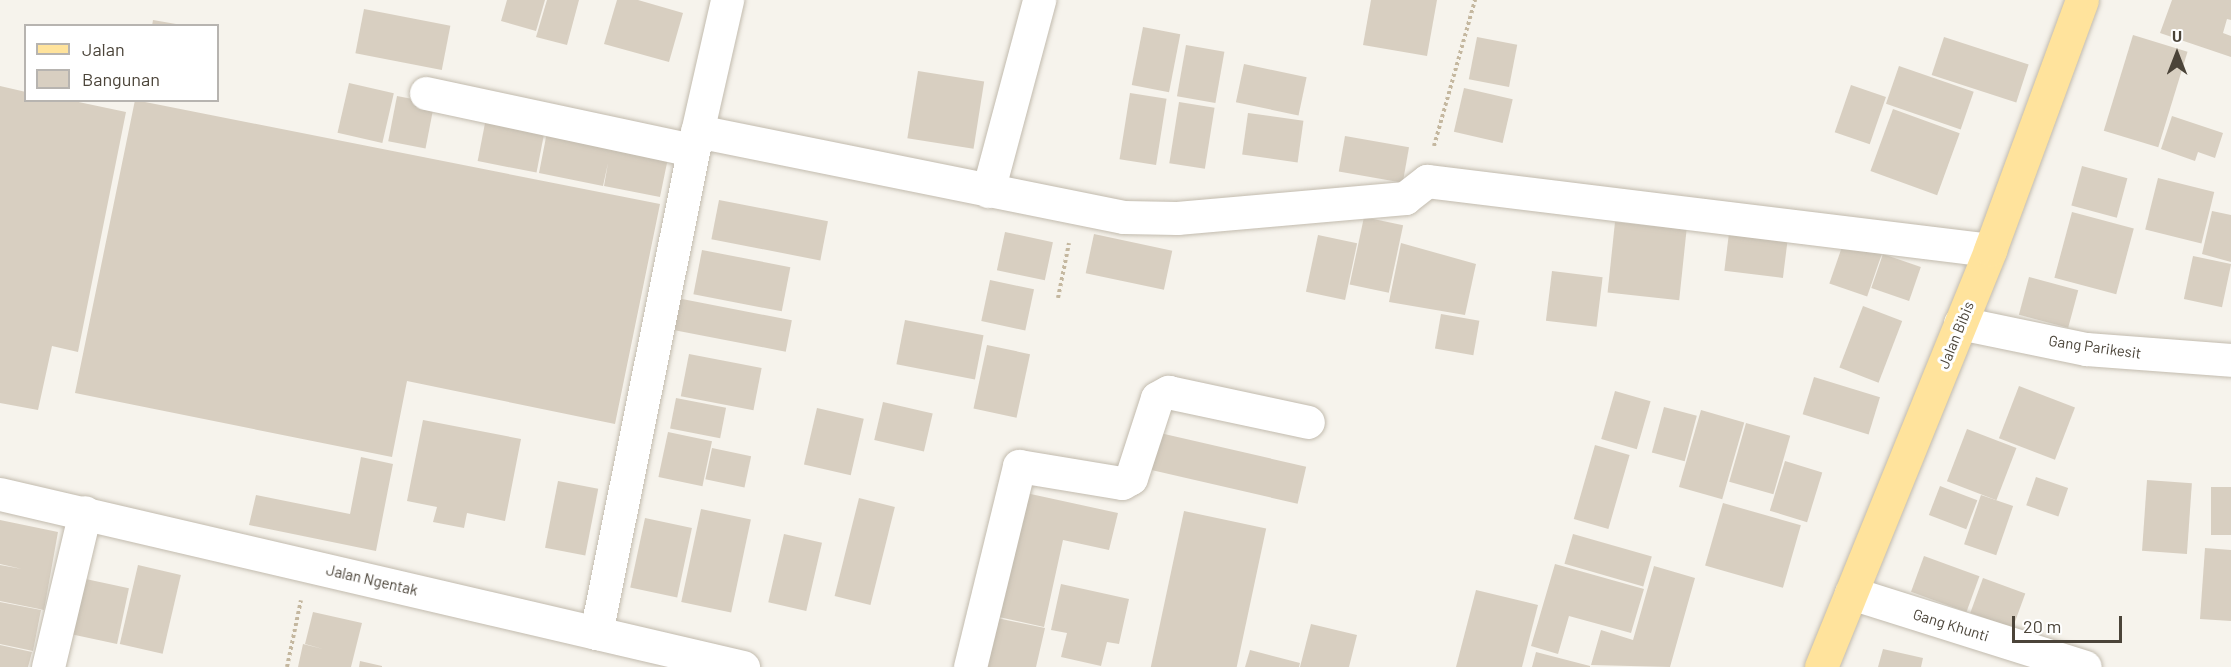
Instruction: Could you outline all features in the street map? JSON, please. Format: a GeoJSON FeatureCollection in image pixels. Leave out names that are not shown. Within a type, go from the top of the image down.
{"type":"FeatureCollection","features":[{"type":"Feature","properties":{"kind":"main road","name":"Jalan Bibis"},"geometry":{"type":"LineString","coordinates":[[1821,667],[1990,250],[2082,0]]}},
{"type":"Feature","properties":{"kind":"street"},"geometry":{"type":"LineString","coordinates":[[597,633],[695,141],[728,0]]}},
{"type":"Feature","properties":{"kind":"street"},"geometry":{"type":"LineString","coordinates":[[988,190],[1039,0]]}},
{"type":"Feature","properties":{"kind":"street"},"geometry":{"type":"LineString","coordinates":[[426,93],[988,190],[1123,217],[1177,218],[1405,198],[1426,181],[1990,250]]}},
{"type":"Feature","properties":{"kind":"street","name":"Gang Parikesit"},"geometry":{"type":"LineString","coordinates":[[1960,323],[2086,349],[2231,360]]}},
{"type":"Feature","properties":{"kind":"street"},"geometry":{"type":"LineString","coordinates":[[970,667],[1019,466],[1122,483],[1131,478],[1157,398],[1168,392],[1308,422]]}},
{"type":"Feature","properties":{"kind":"street","name":"Jalan Ngentak"},"geometry":{"type":"LineString","coordinates":[[0,494],[743,667]]}},
{"type":"Feature","properties":{"kind":"street"},"geometry":{"type":"LineString","coordinates":[[48,667],[85,512]]}},
{"type":"Feature","properties":{"kind":"street","name":"Gang Khunti"},"geometry":{"type":"LineString","coordinates":[[1851,593],[2085,667]]}},
{"type":"Feature","properties":{"kind":"path"},"geometry":{"type":"LineString","coordinates":[[1426,181],[1475,0]]}},
{"type":"Feature","properties":{"kind":"path"},"geometry":{"type":"LineString","coordinates":[[1058,298],[1076,208]]}},
{"type":"Feature","properties":{"kind":"path"},"geometry":{"type":"LineString","coordinates":[[287,667],[308,565]]}},
{"type":"Feature","properties":{"kind":"building"},"geometry":{"type":"Polygon","coordinates":[[[507,0],[545,0],[536,31],[501,21],[507,0]]]}},
{"type":"Feature","properties":{"kind":"building"},"geometry":{"type":"Polygon","coordinates":[[[547,0],[579,0],[567,45],[536,37],[547,0]]]}},
{"type":"Feature","properties":{"kind":"building"},"geometry":{"type":"Polygon","coordinates":[[[617,0],[638,0],[683,13],[669,62],[604,44],[617,0]]]}},
{"type":"Feature","properties":{"kind":"building"},"geometry":{"type":"Polygon","coordinates":[[[1371,0],[1437,0],[1427,56],[1363,45],[1371,0]]]}},
{"type":"Feature","properties":{"kind":"building"},"geometry":{"type":"Polygon","coordinates":[[[2172,0],[2231,0],[2231,20],[2227,19],[2223,33],[2231,36],[2231,57],[2160,33],[2172,0]]]}},
{"type":"Feature","properties":{"kind":"building"},"geometry":{"type":"Polygon","coordinates":[[[364,9],[450,26],[442,70],[355,53],[364,9]]]}},
{"type":"Feature","properties":{"kind":"building"},"geometry":{"type":"Polygon","coordinates":[[[153,20],[176,24],[152,24],[153,20]]]}},
{"type":"Feature","properties":{"kind":"building"},"geometry":{"type":"Polygon","coordinates":[[[1143,27],[1180,34],[1169,92],[1132,85],[1143,27]]]}},
{"type":"Feature","properties":{"kind":"building"},"geometry":{"type":"Polygon","coordinates":[[[2133,35],[2188,52],[2158,147],[2104,131],[2133,35]]]}},
{"type":"Feature","properties":{"kind":"building"},"geometry":{"type":"Polygon","coordinates":[[[1477,37],[1517,45],[1509,87],[1469,79],[1477,37]]]}},
{"type":"Feature","properties":{"kind":"building"},"geometry":{"type":"Polygon","coordinates":[[[1944,37],[2029,65],[2016,103],[1932,75],[1944,37]]]}},
{"type":"Feature","properties":{"kind":"building"},"geometry":{"type":"Polygon","coordinates":[[[1186,45],[1224,52],[1215,103],[1177,96],[1186,45]]]}},
{"type":"Feature","properties":{"kind":"building"},"geometry":{"type":"Polygon","coordinates":[[[1244,64],[1307,77],[1298,115],[1236,102],[1244,64]]]}},
{"type":"Feature","properties":{"kind":"building"},"geometry":{"type":"Polygon","coordinates":[[[1899,66],[1974,92],[1961,130],[1886,104],[1899,66]]]}},
{"type":"Feature","properties":{"kind":"building"},"geometry":{"type":"Polygon","coordinates":[[[918,71],[984,81],[974,149],[907,138],[918,71]]]}},
{"type":"Feature","properties":{"kind":"building"},"geometry":{"type":"Polygon","coordinates":[[[349,83],[394,93],[382,143],[338,133],[349,83]]]}},
{"type":"Feature","properties":{"kind":"building"},"geometry":{"type":"Polygon","coordinates":[[[1851,85],[1886,97],[1870,144],[1835,132],[1851,85]]]}},
{"type":"Feature","properties":{"kind":"building"},"geometry":{"type":"Polygon","coordinates":[[[0,86],[24,92],[24,102],[78,102],[126,112],[78,352],[52,346],[38,410],[0,403],[0,86]]]}},
{"type":"Feature","properties":{"kind":"building"},"geometry":{"type":"Polygon","coordinates":[[[1464,88],[1513,99],[1503,143],[1454,132],[1464,88]]]}},
{"type":"Feature","properties":{"kind":"building"},"geometry":{"type":"Polygon","coordinates":[[[1130,93],[1167,99],[1156,165],[1120,159],[1130,93]]]}},
{"type":"Feature","properties":{"kind":"building"},"geometry":{"type":"Polygon","coordinates":[[[397,96],[434,103],[426,148],[388,141],[397,96]]]}},
{"type":"Feature","properties":{"kind":"building"},"geometry":{"type":"Polygon","coordinates":[[[135,102],[145,102],[660,204],[615,424],[407,381],[392,457],[75,393],[135,102]]]}},
{"type":"Feature","properties":{"kind":"building"},"geometry":{"type":"Polygon","coordinates":[[[1179,102],[1215,108],[1205,169],[1169,163],[1179,102]]]}},
{"type":"Feature","properties":{"kind":"building"},"geometry":{"type":"Polygon","coordinates":[[[1893,109],[1960,133],[1937,195],[1870,171],[1893,109]]]}},
{"type":"Feature","properties":{"kind":"building"},"geometry":{"type":"Polygon","coordinates":[[[487,113],[546,124],[537,173],[478,161],[487,113]]]}},
{"type":"Feature","properties":{"kind":"building"},"geometry":{"type":"Polygon","coordinates":[[[1248,113],[1303,121],[1298,162],[1242,155],[1248,113]]]}},
{"type":"Feature","properties":{"kind":"building"},"geometry":{"type":"Polygon","coordinates":[[[2172,116],[2223,133],[2215,158],[2198,152],[2195,161],[2161,149],[2172,116]]]}},
{"type":"Feature","properties":{"kind":"building"},"geometry":{"type":"Polygon","coordinates":[[[548,127],[669,153],[660,197],[604,186],[608,163],[603,186],[539,173],[548,127]]]}},
{"type":"Feature","properties":{"kind":"building"},"geometry":{"type":"Polygon","coordinates":[[[1345,136],[1409,147],[1403,183],[1339,171],[1345,136]]]}},
{"type":"Feature","properties":{"kind":"building"},"geometry":{"type":"Polygon","coordinates":[[[2082,166],[2127,178],[2117,218],[2071,206],[2082,166]]]}},
{"type":"Feature","properties":{"kind":"building"},"geometry":{"type":"Polygon","coordinates":[[[2158,178],[2214,192],[2201,243],[2145,229],[2158,178]]]}},
{"type":"Feature","properties":{"kind":"building"},"geometry":{"type":"Polygon","coordinates":[[[719,200],[828,221],[820,260],[711,239],[719,200]]]}},
{"type":"Feature","properties":{"kind":"building"},"geometry":{"type":"Polygon","coordinates":[[[2212,211],[2231,215],[2231,262],[2202,254],[2212,211]]]}},
{"type":"Feature","properties":{"kind":"building"},"geometry":{"type":"Polygon","coordinates":[[[2072,212],[2134,229],[2116,294],[2054,278],[2072,212]]]}},
{"type":"Feature","properties":{"kind":"building"},"geometry":{"type":"Polygon","coordinates":[[[1364,217],[1403,225],[1389,293],[1350,284],[1364,217]]]}},
{"type":"Feature","properties":{"kind":"building"},"geometry":{"type":"Polygon","coordinates":[[[1615,222],[1687,230],[1679,300],[1608,293],[1615,222]]]}},
{"type":"Feature","properties":{"kind":"building"},"geometry":{"type":"Polygon","coordinates":[[[1005,232],[1053,242],[1045,280],[997,270],[1005,232]]]}},
{"type":"Feature","properties":{"kind":"building"},"geometry":{"type":"Polygon","coordinates":[[[1729,233],[1788,240],[1783,278],[1724,271],[1729,233]]]}},
{"type":"Feature","properties":{"kind":"building"},"geometry":{"type":"Polygon","coordinates":[[[1094,234],[1172,251],[1164,290],[1086,273],[1094,234]]]}},
{"type":"Feature","properties":{"kind":"building"},"geometry":{"type":"Polygon","coordinates":[[[1318,235],[1357,243],[1345,300],[1306,292],[1318,235]]]}},
{"type":"Feature","properties":{"kind":"building"},"geometry":{"type":"Polygon","coordinates":[[[1844,241],[1882,254],[1867,297],[1829,284],[1844,241]]]}},
{"type":"Feature","properties":{"kind":"building"},"geometry":{"type":"Polygon","coordinates":[[[1401,243],[1476,264],[1465,315],[1389,302],[1401,243]]]}},
{"type":"Feature","properties":{"kind":"building"},"geometry":{"type":"Polygon","coordinates":[[[702,250],[790,267],[782,311],[693,294],[702,250]]]}},
{"type":"Feature","properties":{"kind":"building"},"geometry":{"type":"Polygon","coordinates":[[[1883,254],[1921,267],[1909,301],[1871,288],[1883,254]]]}},
{"type":"Feature","properties":{"kind":"building"},"geometry":{"type":"Polygon","coordinates":[[[2193,256],[2231,264],[2222,307],[2184,299],[2193,256]]]}},
{"type":"Feature","properties":{"kind":"building"},"geometry":{"type":"Polygon","coordinates":[[[1552,271],[1603,277],[1597,327],[1546,321],[1552,271]]]}},
{"type":"Feature","properties":{"kind":"building"},"geometry":{"type":"Polygon","coordinates":[[[2029,277],[2078,290],[2068,328],[2019,315],[2029,277]]]}},
{"type":"Feature","properties":{"kind":"building"},"geometry":{"type":"Polygon","coordinates":[[[990,280],[1034,289],[1025,330],[981,321],[990,280]]]}},
{"type":"Feature","properties":{"kind":"building"},"geometry":{"type":"Polygon","coordinates":[[[677,298],[792,320],[786,352],[671,329],[677,298]]]}},
{"type":"Feature","properties":{"kind":"building"},"geometry":{"type":"Polygon","coordinates":[[[1863,306],[1902,321],[1879,383],[1839,368],[1863,306]]]}},
{"type":"Feature","properties":{"kind":"building"},"geometry":{"type":"Polygon","coordinates":[[[1441,314],[1479,321],[1473,355],[1435,348],[1441,314]]]}},
{"type":"Feature","properties":{"kind":"building"},"geometry":{"type":"Polygon","coordinates":[[[905,320],[984,335],[975,379],[896,364],[905,320]]]}},
{"type":"Feature","properties":{"kind":"building"},"geometry":{"type":"Polygon","coordinates":[[[987,345],[1030,354],[1017,418],[973,409],[987,345]]]}},
{"type":"Feature","properties":{"kind":"building"},"geometry":{"type":"Polygon","coordinates":[[[689,354],[762,368],[753,410],[681,396],[689,354]]]}},
{"type":"Feature","properties":{"kind":"building"},"geometry":{"type":"Polygon","coordinates":[[[1814,377],[1880,397],[1869,434],[1803,414],[1814,377]]]}},
{"type":"Feature","properties":{"kind":"building"},"geometry":{"type":"Polygon","coordinates":[[[2019,386],[2075,408],[2055,460],[1999,438],[2019,386]]]}},
{"type":"Feature","properties":{"kind":"building"},"geometry":{"type":"Polygon","coordinates":[[[1615,391],[1651,401],[1637,449],[1601,439],[1615,391]]]}},
{"type":"Feature","properties":{"kind":"building"},"geometry":{"type":"Polygon","coordinates":[[[676,398],[726,408],[720,438],[670,428],[676,398]]]}},
{"type":"Feature","properties":{"kind":"building"},"geometry":{"type":"Polygon","coordinates":[[[883,402],[933,413],[924,451],[874,440],[883,402]]]}},
{"type":"Feature","properties":{"kind":"building"},"geometry":{"type":"Polygon","coordinates":[[[1664,407],[1697,416],[1685,461],[1652,452],[1664,407]]]}},
{"type":"Feature","properties":{"kind":"building"},"geometry":{"type":"Polygon","coordinates":[[[817,408],[864,419],[851,475],[804,465],[817,408]]]}},
{"type":"Feature","properties":{"kind":"building"},"geometry":{"type":"Polygon","coordinates":[[[1701,410],[1744,422],[1722,499],[1679,487],[1701,410]]]}},
{"type":"Feature","properties":{"kind":"building"},"geometry":{"type":"Polygon","coordinates":[[[423,420],[521,439],[505,521],[467,513],[464,528],[433,522],[437,507],[407,501],[423,420]]]}},
{"type":"Feature","properties":{"kind":"building"},"geometry":{"type":"Polygon","coordinates":[[[1746,423],[1790,436],[1773,494],[1729,482],[1746,423]]]}},
{"type":"Feature","properties":{"kind":"building"},"geometry":{"type":"Polygon","coordinates":[[[1967,429],[2016,448],[1996,500],[1947,481],[1967,429]]]}},
{"type":"Feature","properties":{"kind":"building"},"geometry":{"type":"Polygon","coordinates":[[[668,432],[712,441],[702,486],[658,477],[668,432]]]}},
{"type":"Feature","properties":{"kind":"building"},"geometry":{"type":"Polygon","coordinates":[[[1160,433],[1306,467],[1298,504],[1151,470],[1160,433]]]}},
{"type":"Feature","properties":{"kind":"building"},"geometry":{"type":"Polygon","coordinates":[[[1595,445],[1630,455],[1608,529],[1574,519],[1595,445]]]}},
{"type":"Feature","properties":{"kind":"building"},"geometry":{"type":"Polygon","coordinates":[[[712,448],[751,456],[744,488],[705,479],[712,448]]]}},
{"type":"Feature","properties":{"kind":"building"},"geometry":{"type":"Polygon","coordinates":[[[361,457],[393,464],[376,551],[249,525],[256,495],[350,514],[361,457]]]}},
{"type":"Feature","properties":{"kind":"building"},"geometry":{"type":"Polygon","coordinates":[[[1785,461],[1822,472],[1807,522],[1770,511],[1785,461]]]}},
{"type":"Feature","properties":{"kind":"building"},"geometry":{"type":"Polygon","coordinates":[[[2036,477],[2068,488],[2058,516],[2026,505],[2036,477]]]}},
{"type":"Feature","properties":{"kind":"building"},"geometry":{"type":"Polygon","coordinates":[[[2147,480],[2192,483],[2187,554],[2142,551],[2147,480]]]}},
{"type":"Feature","properties":{"kind":"building"},"geometry":{"type":"Polygon","coordinates":[[[558,481],[598,489],[585,556],[545,548],[558,481]]]}},
{"type":"Feature","properties":{"kind":"building"},"geometry":{"type":"Polygon","coordinates":[[[1940,486],[1977,500],[1966,529],[1929,515],[1940,486]]]}},
{"type":"Feature","properties":{"kind":"building"},"geometry":{"type":"Polygon","coordinates":[[[2211,487],[2231,487],[2231,535],[2211,535],[2211,487]]]}},
{"type":"Feature","properties":{"kind":"building"},"geometry":{"type":"Polygon","coordinates":[[[1026,493],[1118,513],[1109,550],[1063,540],[1044,627],[999,617],[1026,493]]]}},
{"type":"Feature","properties":{"kind":"building"},"geometry":{"type":"Polygon","coordinates":[[[1981,495],[2013,506],[1996,555],[1964,544],[1981,495]]]}},
{"type":"Feature","properties":{"kind":"building"},"geometry":{"type":"Polygon","coordinates":[[[859,498],[895,507],[870,605],[835,596],[859,498]]]}},
{"type":"Feature","properties":{"kind":"building"},"geometry":{"type":"Polygon","coordinates":[[[1723,503],[1801,525],[1783,588],[1705,565],[1723,503]]]}},
{"type":"Feature","properties":{"kind":"building"},"geometry":{"type":"Polygon","coordinates":[[[701,509],[751,520],[731,613],[681,602],[701,509]]]}},
{"type":"Feature","properties":{"kind":"building"},"geometry":{"type":"Polygon","coordinates":[[[1184,511],[1266,528],[1237,667],[1151,667],[1184,511]]]}},
{"type":"Feature","properties":{"kind":"building"},"geometry":{"type":"Polygon","coordinates":[[[645,518],[692,528],[677,597],[630,587],[645,518]]]}},
{"type":"Feature","properties":{"kind":"building"},"geometry":{"type":"Polygon","coordinates":[[[0,520],[58,532],[44,610],[0,601],[0,565],[22,569],[0,564],[0,520]]]}},
{"type":"Feature","properties":{"kind":"building"},"geometry":{"type":"Polygon","coordinates":[[[784,534],[822,543],[806,611],[768,602],[784,534]]]}},
{"type":"Feature","properties":{"kind":"building"},"geometry":{"type":"Polygon","coordinates":[[[1573,534],[1652,557],[1643,586],[1564,564],[1573,534]]]}},
{"type":"Feature","properties":{"kind":"building"},"geometry":{"type":"Polygon","coordinates":[[[2205,548],[2231,550],[2231,621],[2200,619],[2205,548]]]}},
{"type":"Feature","properties":{"kind":"building"},"geometry":{"type":"Polygon","coordinates":[[[1924,556],[1979,576],[1966,612],[1911,592],[1924,556]]]}},
{"type":"Feature","properties":{"kind":"building"},"geometry":{"type":"Polygon","coordinates":[[[1555,564],[1644,589],[1631,633],[1569,616],[1558,654],[1531,646],[1555,564]]]}},
{"type":"Feature","properties":{"kind":"building"},"geometry":{"type":"Polygon","coordinates":[[[138,565],[181,575],[163,654],[120,644],[138,565]]]}},
{"type":"Feature","properties":{"kind":"building"},"geometry":{"type":"Polygon","coordinates":[[[1654,566],[1695,578],[1670,667],[1591,665],[1601,630],[1633,640],[1654,566]]]}},
{"type":"Feature","properties":{"kind":"building"},"geometry":{"type":"Polygon","coordinates":[[[81,578],[129,588],[117,644],[69,634],[81,578]]]}},
{"type":"Feature","properties":{"kind":"building"},"geometry":{"type":"Polygon","coordinates":[[[1983,578],[2025,593],[2013,628],[1970,613],[1983,578]]]}},
{"type":"Feature","properties":{"kind":"building"},"geometry":{"type":"Polygon","coordinates":[[[1061,584],[1129,599],[1119,644],[1107,642],[1101,666],[1061,657],[1067,633],[1051,630],[1061,584]]]}},
{"type":"Feature","properties":{"kind":"building"},"geometry":{"type":"Polygon","coordinates":[[[1476,590],[1538,605],[1522,667],[1456,667],[1476,590]]]}},
{"type":"Feature","properties":{"kind":"building"},"geometry":{"type":"Polygon","coordinates":[[[0,602],[41,610],[33,651],[0,644],[0,602]]]}},
{"type":"Feature","properties":{"kind":"building"},"geometry":{"type":"Polygon","coordinates":[[[313,612],[362,623],[351,667],[298,667],[303,644],[323,649],[305,644],[313,612]]]}},
{"type":"Feature","properties":{"kind":"building"},"geometry":{"type":"Polygon","coordinates":[[[997,618],[1045,628],[1036,667],[986,667],[997,618]]]}},
{"type":"Feature","properties":{"kind":"building"},"geometry":{"type":"Polygon","coordinates":[[[1311,624],[1357,635],[1349,667],[1300,667],[1311,624]]]}},
{"type":"Feature","properties":{"kind":"building"},"geometry":{"type":"Polygon","coordinates":[[[0,645],[32,652],[28,667],[0,667],[0,645]]]}},
{"type":"Feature","properties":{"kind":"building"},"geometry":{"type":"Polygon","coordinates":[[[1883,649],[1923,658],[1921,667],[1878,667],[1883,649]]]}},
{"type":"Feature","properties":{"kind":"building"},"geometry":{"type":"Polygon","coordinates":[[[1250,650],[1300,663],[1299,667],[1245,667],[1250,650]]]}},
{"type":"Feature","properties":{"kind":"building"},"geometry":{"type":"Polygon","coordinates":[[[1536,652],[1590,666],[1590,667],[1532,667],[1536,652]]]}},
{"type":"Feature","properties":{"kind":"building"},"geometry":{"type":"Polygon","coordinates":[[[360,661],[382,666],[382,667],[359,667],[360,661]]]}}]}
